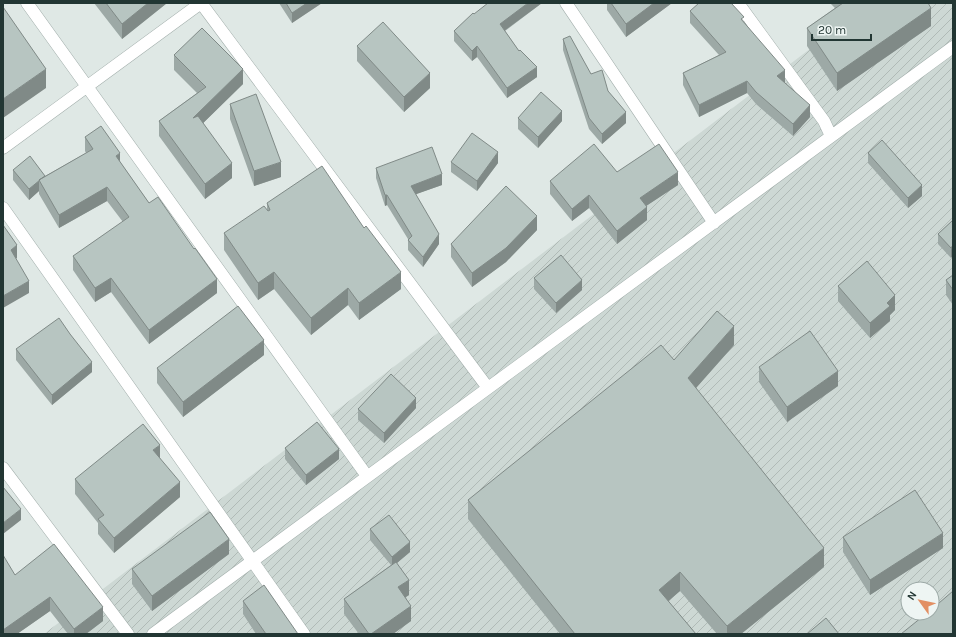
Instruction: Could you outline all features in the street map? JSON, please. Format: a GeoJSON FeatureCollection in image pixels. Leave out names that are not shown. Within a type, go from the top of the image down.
{"type":"FeatureCollection","features":[{"type":"Feature","properties":{"kind":"street"},"geometry":{"type":"LineString","coordinates":[[27,3],[367,476]]}},
{"type":"Feature","properties":{"kind":"street"},"geometry":{"type":"LineString","coordinates":[[3,148],[201,3],[488,388]]}},
{"type":"Feature","properties":{"kind":"street"},"geometry":{"type":"LineString","coordinates":[[566,3],[714,223]]}},
{"type":"Feature","properties":{"kind":"street"},"geometry":{"type":"LineString","coordinates":[[738,3],[824,121],[831,136]]}},
{"type":"Feature","properties":{"kind":"street"},"geometry":{"type":"LineString","coordinates":[[153,634],[953,47]]}},
{"type":"Feature","properties":{"kind":"street"},"geometry":{"type":"LineString","coordinates":[[3,208],[304,634]]}},
{"type":"Feature","properties":{"kind":"street"},"geometry":{"type":"LineString","coordinates":[[3,468],[128,634]]}},
{"type":"Feature","properties":{"kind":"shaded area"},"geometry":{"type":"Polygon","coordinates":[[[870,3],[953,3],[953,634],[44,634],[870,3]]]}},
{"type":"Feature","properties":{"kind":"building"},"geometry":{"type":"Polygon","coordinates":[[[106,3],[148,3],[122,24],[106,3]]]}},
{"type":"Feature","properties":{"kind":"building"},"geometry":{"type":"Polygon","coordinates":[[[286,3],[307,3],[292,13],[286,3]]]}},
{"type":"Feature","properties":{"kind":"building"},"geometry":{"type":"Polygon","coordinates":[[[488,3],[528,3],[500,24],[519,51],[520,50],[537,67],[507,88],[477,46],[472,51],[454,31],[473,13],[474,14],[488,3]]]}},
{"type":"Feature","properties":{"kind":"building"},"geometry":{"type":"Polygon","coordinates":[[[611,3],[654,3],[626,24],[611,3]]]}},
{"type":"Feature","properties":{"kind":"building"},"geometry":{"type":"Polygon","coordinates":[[[699,3],[731,3],[744,17],[741,19],[785,70],[777,76],[810,105],[793,124],[756,92],[747,81],[699,105],[683,73],[726,52],[690,11],[699,3]]]}},
{"type":"Feature","properties":{"kind":"building"},"geometry":{"type":"Polygon","coordinates":[[[843,3],[928,3],[931,8],[837,73],[807,28],[843,3]]]}},
{"type":"Feature","properties":{"kind":"building"},"geometry":{"type":"Polygon","coordinates":[[[3,7],[46,69],[3,99],[3,7]]]}},
{"type":"Feature","properties":{"kind":"building"},"geometry":{"type":"Polygon","coordinates":[[[383,22],[430,73],[404,97],[357,46],[383,22]]]}},
{"type":"Feature","properties":{"kind":"building"},"geometry":{"type":"Polygon","coordinates":[[[202,28],[243,69],[193,118],[198,116],[232,163],[205,184],[159,121],[206,87],[174,55],[202,28]]]}},
{"type":"Feature","properties":{"kind":"building"},"geometry":{"type":"Polygon","coordinates":[[[570,36],[591,74],[602,70],[608,91],[626,112],[602,134],[589,118],[563,39],[570,36]]]}},
{"type":"Feature","properties":{"kind":"building"},"geometry":{"type":"Polygon","coordinates":[[[541,92],[562,111],[538,137],[518,118],[541,92]]]}},
{"type":"Feature","properties":{"kind":"building"},"geometry":{"type":"Polygon","coordinates":[[[256,94],[281,162],[254,171],[230,104],[256,94]]]}},
{"type":"Feature","properties":{"kind":"building"},"geometry":{"type":"Polygon","coordinates":[[[101,126],[120,153],[116,156],[149,203],[158,197],[217,279],[149,330],[111,278],[95,288],[73,256],[129,217],[107,187],[59,215],[39,180],[93,149],[85,137],[101,126]]]}},
{"type":"Feature","properties":{"kind":"building"},"geometry":{"type":"Polygon","coordinates":[[[472,133],[498,152],[477,181],[451,162],[472,133]]]}},
{"type":"Feature","properties":{"kind":"building"},"geometry":{"type":"Polygon","coordinates":[[[882,140],[922,185],[908,198],[868,153],[882,140]]]}},
{"type":"Feature","properties":{"kind":"building"},"geometry":{"type":"Polygon","coordinates":[[[594,144],[617,172],[659,144],[678,172],[640,198],[647,207],[617,231],[589,195],[572,209],[550,181],[594,144]]]}},
{"type":"Feature","properties":{"kind":"building"},"geometry":{"type":"Polygon","coordinates":[[[432,147],[442,174],[411,186],[439,234],[423,257],[408,240],[412,236],[387,195],[385,195],[376,168],[432,147]]]}},
{"type":"Feature","properties":{"kind":"building"},"geometry":{"type":"Polygon","coordinates":[[[30,156],[45,176],[29,189],[13,170],[30,156]]]}},
{"type":"Feature","properties":{"kind":"building"},"geometry":{"type":"Polygon","coordinates":[[[322,166],[364,228],[366,226],[401,272],[359,303],[348,288],[311,318],[274,272],[258,283],[224,233],[264,206],[268,211],[270,210],[267,203],[322,166]]]}},
{"type":"Feature","properties":{"kind":"building"},"geometry":{"type":"Polygon","coordinates":[[[506,186],[537,216],[506,248],[472,273],[451,244],[506,186]]]}},
{"type":"Feature","properties":{"kind":"building"},"geometry":{"type":"Polygon","coordinates":[[[953,220],[953,245],[951,248],[938,234],[953,220]]]}},
{"type":"Feature","properties":{"kind":"building"},"geometry":{"type":"Polygon","coordinates":[[[3,225],[17,245],[11,250],[29,281],[3,296],[3,225]]]}},
{"type":"Feature","properties":{"kind":"building"},"geometry":{"type":"Polygon","coordinates":[[[561,255],[582,280],[556,303],[534,278],[561,255]]]}},
{"type":"Feature","properties":{"kind":"building"},"geometry":{"type":"Polygon","coordinates":[[[867,261],[895,295],[887,303],[890,306],[870,323],[838,286],[867,261]]]}},
{"type":"Feature","properties":{"kind":"building"},"geometry":{"type":"Polygon","coordinates":[[[953,275],[953,290],[946,280],[953,275]]]}},
{"type":"Feature","properties":{"kind":"building"},"geometry":{"type":"Polygon","coordinates":[[[238,306],[264,340],[183,402],[157,368],[238,306]]]}},
{"type":"Feature","properties":{"kind":"building"},"geometry":{"type":"Polygon","coordinates":[[[717,311],[734,326],[688,378],[824,548],[727,626],[680,572],[659,590],[696,634],[575,634],[468,500],[661,345],[674,360],[717,311]]]}},
{"type":"Feature","properties":{"kind":"building"},"geometry":{"type":"Polygon","coordinates":[[[59,318],[92,362],[52,395],[16,349],[59,318]]]}},
{"type":"Feature","properties":{"kind":"building"},"geometry":{"type":"Polygon","coordinates":[[[810,331],[838,371],[787,407],[759,367],[810,331]]]}},
{"type":"Feature","properties":{"kind":"building"},"geometry":{"type":"Polygon","coordinates":[[[391,374],[416,398],[384,433],[358,409],[391,374]]]}},
{"type":"Feature","properties":{"kind":"building"},"geometry":{"type":"Polygon","coordinates":[[[317,422],[339,449],[306,475],[285,448],[317,422]]]}},
{"type":"Feature","properties":{"kind":"building"},"geometry":{"type":"Polygon","coordinates":[[[143,424],[160,445],[153,450],[180,482],[114,538],[98,519],[104,515],[75,479],[143,424]]]}},
{"type":"Feature","properties":{"kind":"building"},"geometry":{"type":"Polygon","coordinates":[[[3,487],[21,509],[3,523],[3,487]]]}},
{"type":"Feature","properties":{"kind":"building"},"geometry":{"type":"Polygon","coordinates":[[[915,490],[943,533],[870,580],[843,537],[915,490]]]}},
{"type":"Feature","properties":{"kind":"building"},"geometry":{"type":"Polygon","coordinates":[[[210,512],[229,539],[152,596],[132,569],[210,512]]]}},
{"type":"Feature","properties":{"kind":"building"},"geometry":{"type":"Polygon","coordinates":[[[389,515],[410,542],[392,557],[370,529],[389,515]]]}},
{"type":"Feature","properties":{"kind":"building"},"geometry":{"type":"Polygon","coordinates":[[[54,544],[103,607],[74,629],[50,597],[3,630],[3,555],[15,575],[54,544]]]}},
{"type":"Feature","properties":{"kind":"building"},"geometry":{"type":"Polygon","coordinates":[[[396,562],[409,580],[398,587],[411,606],[369,634],[344,599],[396,562]]]}},
{"type":"Feature","properties":{"kind":"building"},"geometry":{"type":"Polygon","coordinates":[[[264,585],[298,634],[266,634],[243,601],[264,585]]]}},
{"type":"Feature","properties":{"kind":"building"},"geometry":{"type":"Polygon","coordinates":[[[953,591],[953,634],[901,634],[917,621],[940,621],[940,602],[953,591]]]}},
{"type":"Feature","properties":{"kind":"building"},"geometry":{"type":"Polygon","coordinates":[[[826,618],[839,634],[807,634],[826,618]]]}}]}
